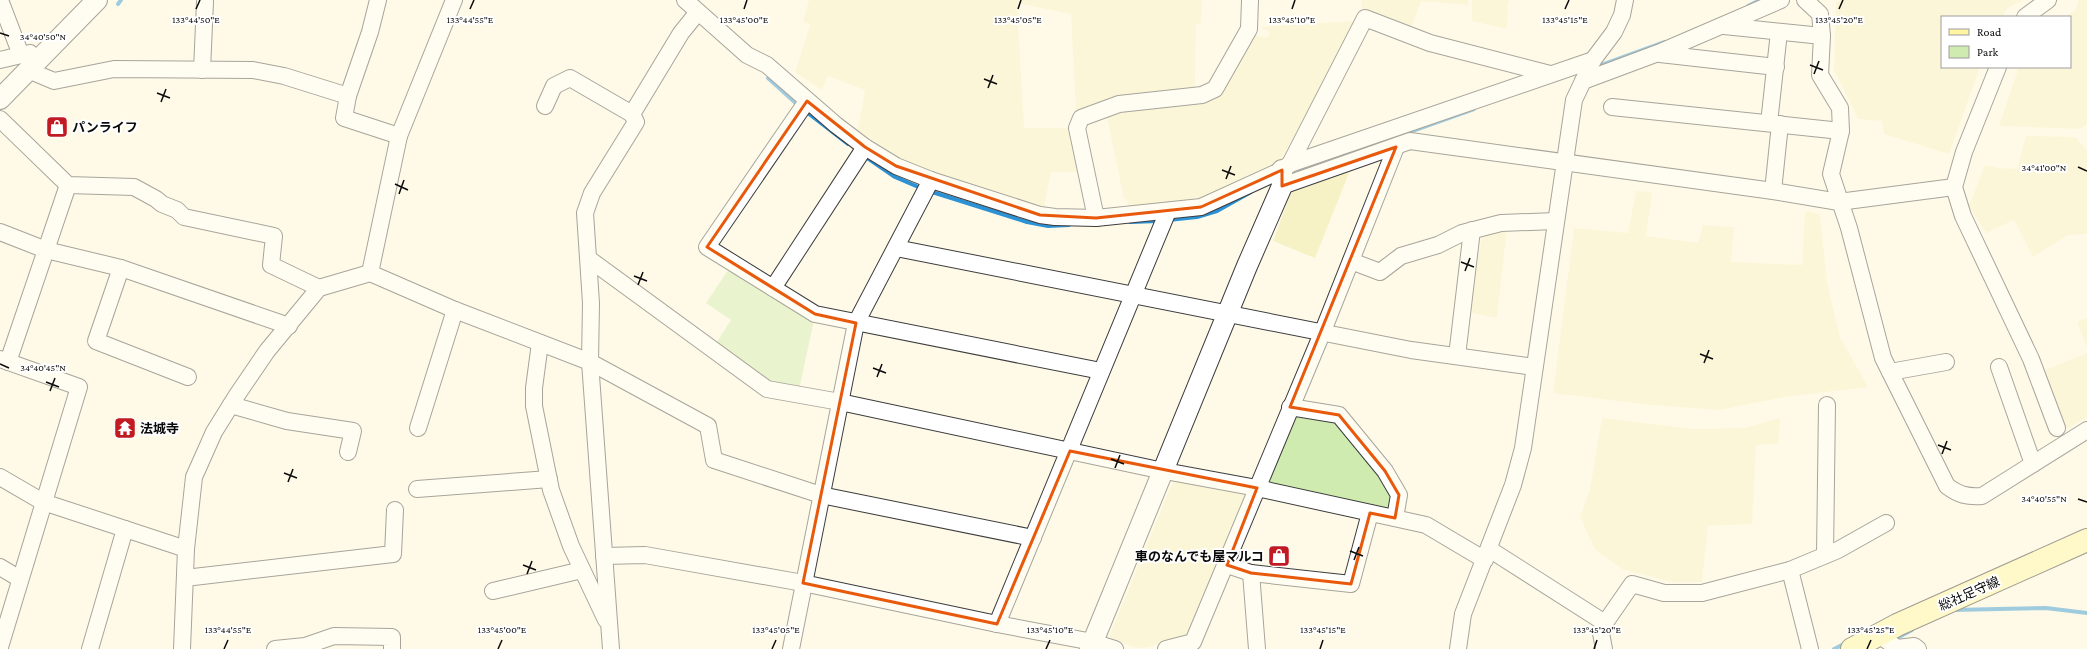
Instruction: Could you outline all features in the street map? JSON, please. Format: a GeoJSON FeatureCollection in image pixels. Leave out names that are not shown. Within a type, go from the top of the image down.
{"type":"FeatureCollection","features":[{"type":"Feature","properties":{"kind":"main road","name":"総社足守線"},"geometry":{"type":"LineString","coordinates":[[1852,649],[1880,634],[2087,540]]}},
{"type":"Feature","properties":{"kind":"street"},"geometry":{"type":"LineString","coordinates":[[0,0],[24,63]]}},
{"type":"Feature","properties":{"kind":"street"},"geometry":{"type":"LineString","coordinates":[[0,99],[24,63],[49,48],[97,0]]}},
{"type":"Feature","properties":{"kind":"street"},"geometry":{"type":"LineString","coordinates":[[378,0],[370,32],[348,96],[344,118],[399,136]]}},
{"type":"Feature","properties":{"kind":"street"},"geometry":{"type":"LineString","coordinates":[[370,273],[399,136],[454,0]]}},
{"type":"Feature","properties":{"kind":"street"},"geometry":{"type":"LineString","coordinates":[[685,0],[747,55],[767,65],[803,107],[862,151],[896,166],[928,187],[1040,215],[1096,218],[1165,217],[1201,207],[1550,74],[1588,70],[1658,53],[1782,0]]}},
{"type":"Feature","properties":{"kind":"street"},"geometry":{"type":"LineString","coordinates":[[1096,218],[1077,128],[1081,118],[1119,104],[1202,95],[1215,89],[1249,29],[1250,0]]}},
{"type":"Feature","properties":{"kind":"street"},"geometry":{"type":"LineString","coordinates":[[1458,649],[1464,614],[1513,485],[1523,448],[1574,100],[1588,70],[1614,32],[1622,15],[1625,0]]}},
{"type":"Feature","properties":{"kind":"street"},"geometry":{"type":"LineString","coordinates":[[1805,0],[1820,14],[1822,36],[1820,75],[1840,108],[1841,131],[1831,174],[1839,202],[1849,228],[1883,358],[1947,486],[1958,494],[1969,497],[1982,496],[2087,430]]}},
{"type":"Feature","properties":{"kind":"street"},"geometry":{"type":"LineString","coordinates":[[2026,16],[2048,0]]}},
{"type":"Feature","properties":{"kind":"street"},"geometry":{"type":"LineString","coordinates":[[202,70],[205,2]]}},
{"type":"Feature","properties":{"kind":"street"},"geometry":{"type":"LineString","coordinates":[[632,114],[681,33],[698,12]]}},
{"type":"Feature","properties":{"kind":"street"},"geometry":{"type":"LineString","coordinates":[[1091,646],[1284,176],[1365,18],[1430,43],[1550,74]]}},
{"type":"Feature","properties":{"kind":"street"},"geometry":{"type":"LineString","coordinates":[[1722,26],[1822,36]]}},
{"type":"Feature","properties":{"kind":"street"},"geometry":{"type":"LineString","coordinates":[[1773,191],[1776,67],[1779,32]]}},
{"type":"Feature","properties":{"kind":"street"},"geometry":{"type":"LineString","coordinates":[[1658,53],[1776,67]]}},
{"type":"Feature","properties":{"kind":"street"},"geometry":{"type":"LineString","coordinates":[[0,60],[24,63],[54,81],[114,69],[252,70],[284,76],[348,96]]}},
{"type":"Feature","properties":{"kind":"street"},"geometry":{"type":"LineString","coordinates":[[1998,68],[1964,152],[1954,187],[1963,216],[2031,359],[2057,428]]}},
{"type":"Feature","properties":{"kind":"street"},"geometry":{"type":"LineString","coordinates":[[545,106],[554,86],[570,78],[632,114],[636,122],[592,193],[585,213],[591,303],[590,362],[611,649]]}},
{"type":"Feature","properties":{"kind":"street"},"geometry":{"type":"LineString","coordinates":[[803,107],[707,247],[815,314],[1101,371]]}},
{"type":"Feature","properties":{"kind":"street"},"geometry":{"type":"LineString","coordinates":[[1612,107],[1841,131]]}},
{"type":"Feature","properties":{"kind":"street"},"geometry":{"type":"LineString","coordinates":[[0,119],[68,185],[134,187],[162,204],[177,210],[184,217],[274,236],[271,266],[319,288]]}},
{"type":"Feature","properties":{"kind":"street"},"geometry":{"type":"LineString","coordinates":[[1284,176],[1410,141],[1773,191],[1839,202],[1954,187]]}},
{"type":"Feature","properties":{"kind":"street"},"geometry":{"type":"LineString","coordinates":[[1166,649],[1193,642],[1323,331],[1396,146]]}},
{"type":"Feature","properties":{"kind":"street"},"geometry":{"type":"LineString","coordinates":[[773,288],[862,151]]}},
{"type":"Feature","properties":{"kind":"street"},"geometry":{"type":"LineString","coordinates":[[0,647],[79,387],[4,360],[46,250],[68,185]]}},
{"type":"Feature","properties":{"kind":"street"},"geometry":{"type":"LineString","coordinates":[[791,649],[856,323],[928,187]]}},
{"type":"Feature","properties":{"kind":"street"},"geometry":{"type":"LineString","coordinates":[[997,624],[1070,451],[1101,371],[1165,217]]}},
{"type":"Feature","properties":{"kind":"street"},"geometry":{"type":"LineString","coordinates":[[1351,260],[1380,272],[1401,256],[1438,245],[1472,230],[1501,223],[1556,221]]}},
{"type":"Feature","properties":{"kind":"street"},"geometry":{"type":"LineString","coordinates":[[1457,356],[1472,230]]}},
{"type":"Feature","properties":{"kind":"street"},"geometry":{"type":"LineString","coordinates":[[0,232],[46,250],[121,268],[289,326]]}},
{"type":"Feature","properties":{"kind":"street"},"geometry":{"type":"LineString","coordinates":[[896,248],[1323,331],[1411,350],[1534,366]]}},
{"type":"Feature","properties":{"kind":"street"},"geometry":{"type":"LineString","coordinates":[[589,259],[766,389],[840,402],[1164,471],[1257,488],[1426,525],[1487,555],[1605,622]]}},
{"type":"Feature","properties":{"kind":"street"},"geometry":{"type":"LineString","coordinates":[[121,268],[96,341],[188,377]]}},
{"type":"Feature","properties":{"kind":"street"},"geometry":{"type":"LineString","coordinates":[[182,649],[186,549],[194,477],[214,432],[267,350],[289,326],[319,288],[370,273],[455,310],[590,362],[708,426],[714,460],[821,494],[1033,538]]}},
{"type":"Feature","properties":{"kind":"street"},"geometry":{"type":"LineString","coordinates":[[418,428],[455,310]]}},
{"type":"Feature","properties":{"kind":"street"},"geometry":{"type":"LineString","coordinates":[[540,343],[534,388],[534,406],[549,479],[568,539],[610,627]]}},
{"type":"Feature","properties":{"kind":"street"},"geometry":{"type":"LineString","coordinates":[[1890,372],[1946,362]]}},
{"type":"Feature","properties":{"kind":"street"},"geometry":{"type":"LineString","coordinates":[[1999,367],[2033,464]]}},
{"type":"Feature","properties":{"kind":"street"},"geometry":{"type":"LineString","coordinates":[[231,404],[287,421],[352,432],[348,452]]}},
{"type":"Feature","properties":{"kind":"street"},"geometry":{"type":"LineString","coordinates":[[1825,555],[1827,404]]}},
{"type":"Feature","properties":{"kind":"street"},"geometry":{"type":"LineString","coordinates":[[1290,407],[1339,415],[1385,470],[1399,495],[1395,518]]}},
{"type":"Feature","properties":{"kind":"street"},"geometry":{"type":"LineString","coordinates":[[0,477],[43,502],[186,549]]}},
{"type":"Feature","properties":{"kind":"street"},"geometry":{"type":"LineString","coordinates":[[417,489],[549,479]]}},
{"type":"Feature","properties":{"kind":"street"},"geometry":{"type":"LineString","coordinates":[[185,578],[392,554],[395,510]]}},
{"type":"Feature","properties":{"kind":"street"},"geometry":{"type":"LineString","coordinates":[[1226,565],[1251,573],[1351,584],[1370,512]]}},
{"type":"Feature","properties":{"kind":"street"},"geometry":{"type":"LineString","coordinates":[[1604,649],[1601,633],[1605,622],[1632,584],[1664,593],[1702,593],[1790,570],[1825,555],[1886,523]]}},
{"type":"Feature","properties":{"kind":"street"},"geometry":{"type":"LineString","coordinates":[[90,649],[125,529]]}},
{"type":"Feature","properties":{"kind":"street"},"geometry":{"type":"LineString","coordinates":[[604,556],[645,555],[803,583],[997,624],[1091,646],[1115,649]]}},
{"type":"Feature","properties":{"kind":"street"},"geometry":{"type":"LineString","coordinates":[[0,568],[20,579]]}},
{"type":"Feature","properties":{"kind":"street"},"geometry":{"type":"LineString","coordinates":[[493,591],[582,570]]}},
{"type":"Feature","properties":{"kind":"street"},"geometry":{"type":"LineString","coordinates":[[1790,570],[1810,649]]}},
{"type":"Feature","properties":{"kind":"street"},"geometry":{"type":"LineString","coordinates":[[1251,573],[1257,649]]}},
{"type":"Feature","properties":{"kind":"street"},"geometry":{"type":"LineString","coordinates":[[1880,634],[1897,648],[1914,646],[1918,649]]}},
{"type":"Feature","properties":{"kind":"street"},"geometry":{"type":"LineString","coordinates":[[274,649],[305,646],[334,636],[392,637],[392,649]]}},
{"type":"Feature","properties":{"kind":"highlighted area"},"geometry":{"type":"Polygon","coordinates":[[[807,101],[865,147],[896,166],[1040,215],[1096,218],[1201,207],[1282,170],[1282,186],[1396,147],[1290,407],[1339,415],[1385,471],[1399,495],[1395,518],[1370,513],[1351,584],[1251,573],[1227,565],[1257,488],[1070,451],[997,624],[803,583],[856,323],[815,314],[707,247],[807,101]]]}},
{"type":"Feature","properties":{"kind":"shaded area"},"geometry":{"type":"Polygon","coordinates":[[[809,0],[1202,0],[1201,23],[1196,24],[1195,88],[1076,115],[1071,14],[1017,3],[1024,128],[1074,128],[1084,172],[1051,172],[1044,207],[1008,200],[903,161],[858,130],[865,90],[828,76],[822,90],[795,72],[810,25],[803,21],[809,0]]]}},
{"type":"Feature","properties":{"kind":"shaded area"},"geometry":{"type":"Polygon","coordinates":[[[1361,0],[1468,0],[1468,5],[1421,1],[1412,26],[1383,18],[1371,17],[1361,6],[1361,0]]]}},
{"type":"Feature","properties":{"kind":"shaded area"},"geometry":{"type":"Polygon","coordinates":[[[1472,0],[1511,0],[1508,2],[1507,29],[1472,21],[1472,0]]]}},
{"type":"Feature","properties":{"kind":"shaded area"},"geometry":{"type":"Polygon","coordinates":[[[1842,0],[2023,0],[2008,8],[2003,16],[1941,16],[1941,68],[1980,68],[1949,154],[1884,134],[1882,121],[1858,119],[1834,70],[1836,2],[1842,0]]]}},
{"type":"Feature","properties":{"kind":"shaded area"},"geometry":{"type":"Polygon","coordinates":[[[2079,0],[2087,0],[2087,124],[2081,129],[1999,126],[2019,68],[2071,68],[2071,16],[2067,16],[2075,10],[2079,0]]]}},
{"type":"Feature","properties":{"kind":"shaded area"},"geometry":{"type":"Polygon","coordinates":[[[1354,21],[1356,23],[1280,161],[1218,192],[1198,200],[1197,197],[1192,198],[1192,202],[1129,206],[1127,199],[1124,199],[1106,112],[1207,98],[1254,35],[1267,38],[1270,32],[1260,27],[1354,21]]]}},
{"type":"Feature","properties":{"kind":"shaded area"},"geometry":{"type":"Polygon","coordinates":[[[2026,136],[2075,137],[2087,150],[2087,234],[2068,235],[2033,257],[2014,220],[1986,233],[1969,206],[1985,165],[1998,168],[2017,169],[2026,136]]]}},
{"type":"Feature","properties":{"kind":"shaded area"},"geometry":{"type":"Polygon","coordinates":[[[1351,168],[1315,258],[1273,241],[1291,192],[1295,188],[1351,168]]]}},
{"type":"Feature","properties":{"kind":"shaded area"},"geometry":{"type":"Polygon","coordinates":[[[1636,191],[1652,192],[1646,236],[1698,243],[1703,225],[1734,227],[1731,262],[1802,265],[1805,211],[1820,214],[1827,283],[1840,337],[1868,387],[1784,397],[1719,410],[1650,405],[1553,393],[1574,228],[1628,233],[1636,191]]]}},
{"type":"Feature","properties":{"kind":"shaded area"},"geometry":{"type":"Polygon","coordinates":[[[1507,228],[1497,318],[1468,312],[1482,236],[1507,228]]]}},
{"type":"Feature","properties":{"kind":"shaded area"},"geometry":{"type":"Polygon","coordinates":[[[2087,318],[2087,348],[2077,322],[2087,318]]]}},
{"type":"Feature","properties":{"kind":"shaded area"},"geometry":{"type":"Polygon","coordinates":[[[2087,353],[2087,417],[2063,431],[2045,370],[2087,353]]]}},
{"type":"Feature","properties":{"kind":"shaded area"},"geometry":{"type":"Polygon","coordinates":[[[1602,418],[1692,429],[1745,428],[1780,418],[1778,444],[1756,445],[1752,524],[1708,526],[1702,582],[1672,582],[1622,569],[1595,549],[1580,517],[1590,489],[1602,418]]]}},
{"type":"Feature","properties":{"kind":"shaded area"},"geometry":{"type":"Polygon","coordinates":[[[1179,478],[1246,492],[1249,498],[1235,530],[1230,529],[1227,536],[1232,538],[1189,636],[1148,647],[1137,648],[1112,640],[1110,635],[1172,483],[1179,478]]]}},
{"type":"Feature","properties":{"kind":"green space"},"geometry":{"type":"Polygon","coordinates":[[[731,266],[814,320],[799,390],[766,383],[713,348],[731,320],[706,303],[731,266]]]}},
{"type":"Feature","properties":{"kind":"green space"},"geometry":{"type":"Polygon","coordinates":[[[1296,414],[1338,421],[1395,494],[1388,512],[1273,486],[1269,480],[1296,414]]]}},
{"type":"Feature","properties":{"kind":"waterway"},"geometry":{"type":"LineString","coordinates":[[118,4],[121,0]]}},
{"type":"Feature","properties":{"kind":"waterway"},"geometry":{"type":"LineString","coordinates":[[1748,6],[1760,0]]}},
{"type":"Feature","properties":{"kind":"waterway"},"geometry":{"type":"LineString","coordinates":[[1596,67],[1665,42]]}},
{"type":"Feature","properties":{"kind":"waterway"},"geometry":{"type":"LineString","coordinates":[[768,78],[799,106]]}},
{"type":"Feature","properties":{"kind":"waterway"},"geometry":{"type":"LineString","coordinates":[[1300,171],[1474,109]]}},
{"type":"Feature","properties":{"kind":"waterway"},"geometry":{"type":"LineString","coordinates":[[804,110],[848,144]]}},
{"type":"Feature","properties":{"kind":"waterway"},"geometry":{"type":"LineString","coordinates":[[863,155],[895,177],[923,189]]}},
{"type":"Feature","properties":{"kind":"waterway"},"geometry":{"type":"LineString","coordinates":[[929,191],[1027,222],[1048,226],[1069,225]]}},
{"type":"Feature","properties":{"kind":"waterway"},"geometry":{"type":"LineString","coordinates":[[1168,220],[1197,217],[1217,211],[1251,192]]}},
{"type":"Feature","properties":{"kind":"waterway"},"geometry":{"type":"LineString","coordinates":[[1130,222],[1159,221]]}},
{"type":"Feature","properties":{"kind":"waterway"},"geometry":{"type":"LineString","coordinates":[[1952,610],[2046,608],[2087,613]]}},
{"type":"Feature","properties":{"kind":"waterway"},"geometry":{"type":"LineString","coordinates":[[1895,635],[1899,637],[1912,630]]}},
{"type":"Feature","properties":{"kind":"waterway"},"geometry":{"type":"LineString","coordinates":[[1834,649],[1846,643]]}},
{"type":"Feature","properties":{"kind":"place","name":"パンライフ"},"geometry":{"type":"Point","coordinates":[57,127]}},
{"type":"Feature","properties":{"kind":"place","name":"法城寺"},"geometry":{"type":"Point","coordinates":[125,428]}},
{"type":"Feature","properties":{"kind":"place","name":"車のなんでも屋マルコ"},"geometry":{"type":"Point","coordinates":[1279,556]}}]}
